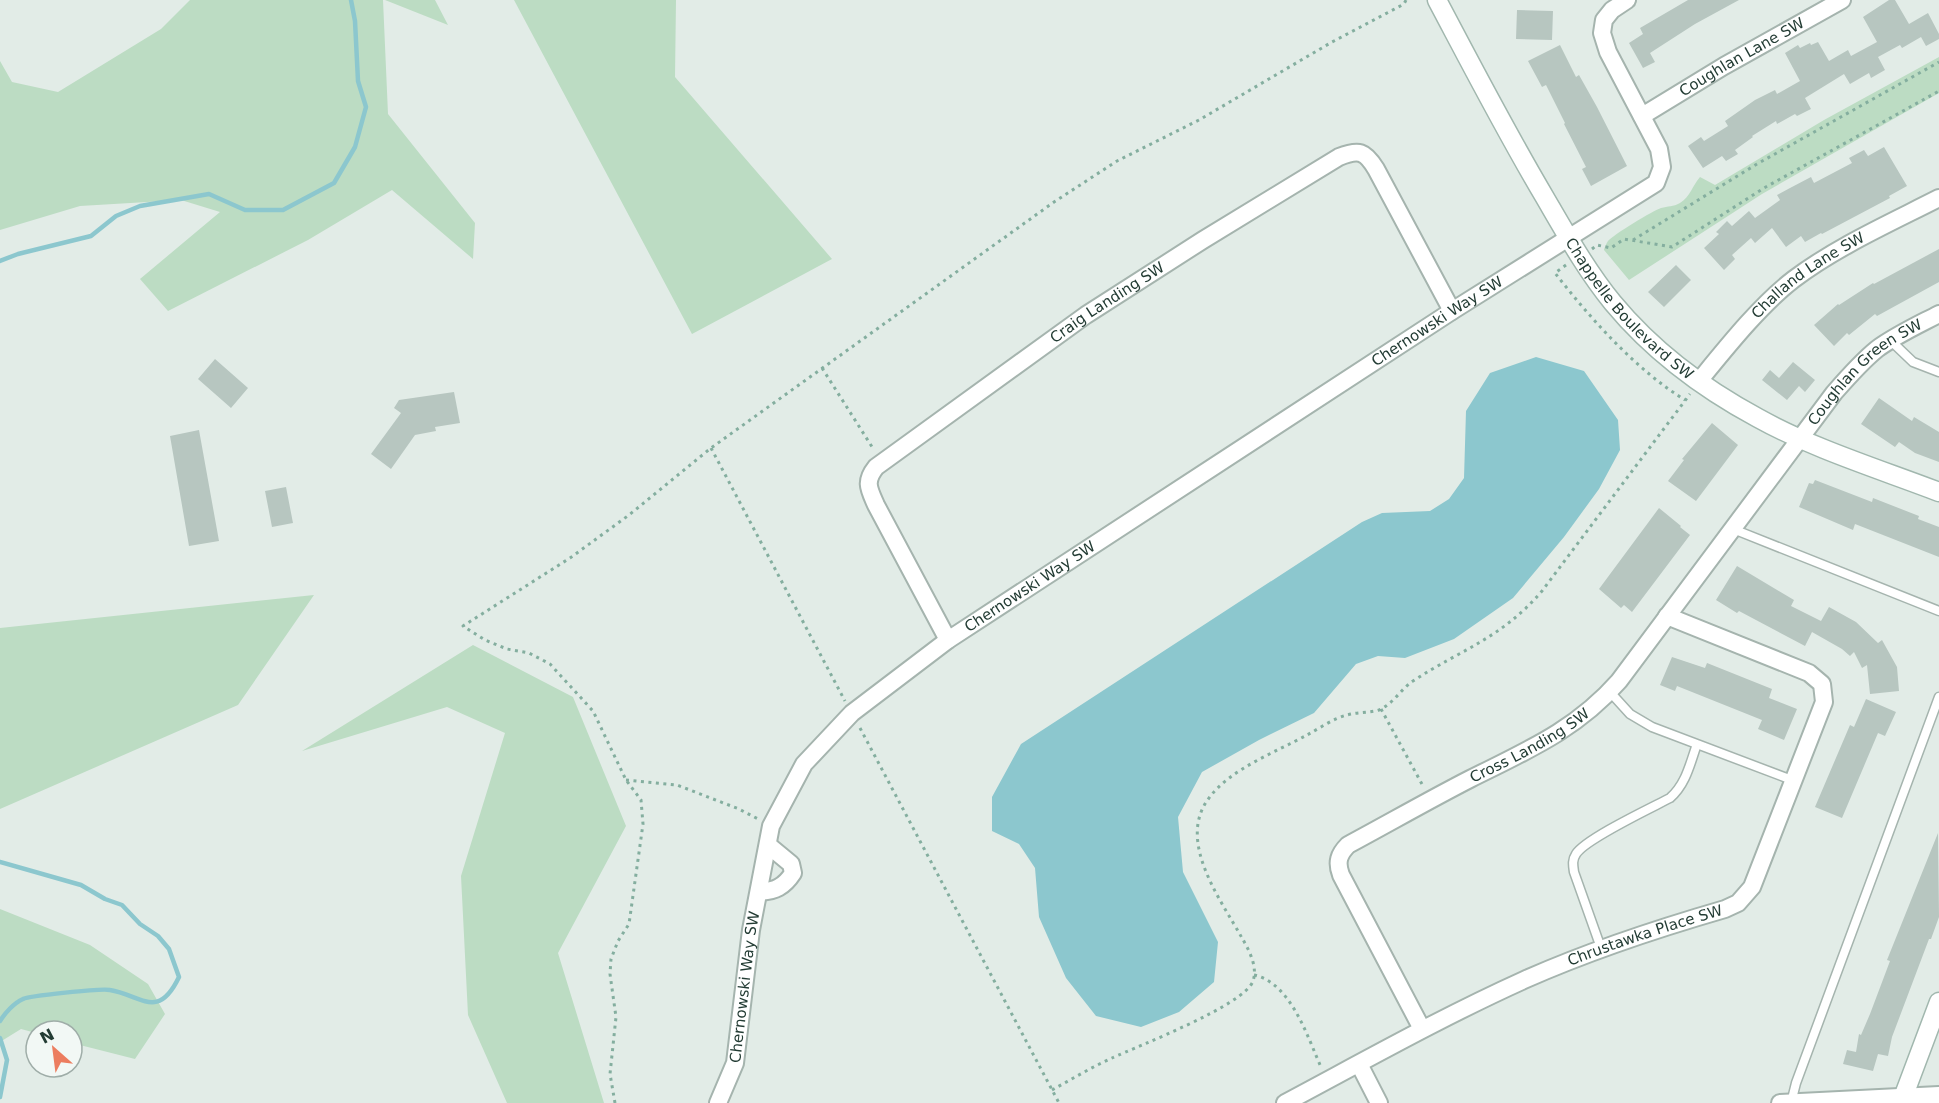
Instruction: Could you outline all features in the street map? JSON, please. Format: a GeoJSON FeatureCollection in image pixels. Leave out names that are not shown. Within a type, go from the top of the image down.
{"type":"FeatureCollection","features":[{"type":"Feature","properties":{"kind":"street","name":"Chappelle Boulevard SW"},"geometry":{"type":"LineString","coordinates":[[1437,0],[1510,137],[1568,238],[1613,303],[1639,331],[1699,381],[1759,419],[1801,439],[1939,492]]}},
{"type":"Feature","properties":{"kind":"street"},"geometry":{"type":"LineString","coordinates":[[1568,238],[1656,183],[1661,173],[1662,159],[1608,52],[1602,33],[1604,20],[1612,10],[1627,0]]}},
{"type":"Feature","properties":{"kind":"street","name":"Coughlan Lane SW"},"geometry":{"type":"LineString","coordinates":[[1642,116],[1724,66],[1842,0]]}},
{"type":"Feature","properties":{"kind":"street","name":"Craig Landing SW"},"geometry":{"type":"LineString","coordinates":[[948,640],[876,505],[869,489],[868,477],[882,463],[1086,315],[1213,234],[1350,152],[1360,152],[1368,156],[1376,168],[1452,311]]}},
{"type":"Feature","properties":{"kind":"street","name":"Challand Lane SW"},"geometry":{"type":"LineString","coordinates":[[1699,381],[1740,333],[1792,281],[1829,254],[1939,198]]}},
{"type":"Feature","properties":{"kind":"street","name":"Chernowski Way SW"},"geometry":{"type":"LineString","coordinates":[[718,1103],[735,1063],[751,930],[771,826],[804,764],[852,713],[948,640],[1452,311],[1568,238]]}},
{"type":"Feature","properties":{"kind":"street","name":"Coughlan Green SW"},"geometry":{"type":"LineString","coordinates":[[1801,439],[1834,393],[1856,368],[1890,340],[1939,314]]}},
{"type":"Feature","properties":{"kind":"street","name":"Cross Landing SW"},"geometry":{"type":"LineString","coordinates":[[1422,1029],[1338,867],[1338,858],[1348,845],[1562,732],[1610,692],[1801,439]]}},
{"type":"Feature","properties":{"kind":"street","name":"Chrustawka Place SW"},"geometry":{"type":"LineString","coordinates":[[1285,1103],[1422,1029],[1526,980],[1601,948],[1725,909],[1738,903],[1752,887],[1824,702],[1822,684],[1809,673],[1667,616]]}},
{"type":"Feature","properties":{"kind":"street"},"geometry":{"type":"LineString","coordinates":[[759,892],[779,888],[793,873],[790,864],[768,845]]}},
{"type":"Feature","properties":{"kind":"street"},"geometry":{"type":"LineString","coordinates":[[1903,1099],[1939,1002]]}},
{"type":"Feature","properties":{"kind":"street"},"geometry":{"type":"LineString","coordinates":[[1359,1064],[1379,1103]]}},
{"type":"Feature","properties":{"kind":"street"},"geometry":{"type":"LineString","coordinates":[[1787,1103],[1903,1099],[1939,1095]]}},
{"type":"Feature","properties":{"kind":"lane"},"geometry":{"type":"LineString","coordinates":[[1890,340],[1913,362],[1939,372]]}},
{"type":"Feature","properties":{"kind":"lane"},"geometry":{"type":"LineString","coordinates":[[1733,529],[1939,611]]}},
{"type":"Feature","properties":{"kind":"lane"},"geometry":{"type":"LineString","coordinates":[[1610,692],[1630,714],[1640,721],[1792,780]]}},
{"type":"Feature","properties":{"kind":"lane"},"geometry":{"type":"LineString","coordinates":[[1787,1103],[1939,696]]}},
{"type":"Feature","properties":{"kind":"lane"},"geometry":{"type":"LineString","coordinates":[[1601,948],[1574,872],[1572,863],[1575,855],[1588,842],[1670,798],[1677,792],[1685,781],[1697,744]]}},
{"type":"Feature","properties":{"kind":"path"},"geometry":{"type":"LineString","coordinates":[[615,1103],[610,1074],[616,1017],[610,974],[611,959],[618,941],[629,924],[643,824],[641,800],[626,780],[592,711],[550,664],[529,653],[507,649],[485,640],[464,626],[570,558],[629,515],[711,448],[1054,202],[1117,160],[1229,104],[1332,42],[1404,4],[1406,0]]}},
{"type":"Feature","properties":{"kind":"path"},"geometry":{"type":"LineString","coordinates":[[1631,241],[1843,114],[1939,62]]}},
{"type":"Feature","properties":{"kind":"path"},"geometry":{"type":"LineString","coordinates":[[1685,400],[1610,337],[1555,273],[1597,245],[1611,248],[1624,239],[1672,247],[1764,189],[1939,91]]}},
{"type":"Feature","properties":{"kind":"path"},"geometry":{"type":"LineString","coordinates":[[822,368],[882,463]]}},
{"type":"Feature","properties":{"kind":"path"},"geometry":{"type":"LineString","coordinates":[[1052,1090],[1111,1058],[1156,1040],[1227,1004],[1250,987],[1254,975],[1252,959],[1211,881],[1197,842],[1200,813],[1217,787],[1242,770],[1340,718],[1381,709],[1410,683],[1486,641],[1518,617],[1530,605],[1699,381]]}},
{"type":"Feature","properties":{"kind":"path"},"geometry":{"type":"LineString","coordinates":[[711,448],[1059,1103]]}},
{"type":"Feature","properties":{"kind":"path"},"geometry":{"type":"LineString","coordinates":[[1381,709],[1430,800]]}},
{"type":"Feature","properties":{"kind":"path"},"geometry":{"type":"LineString","coordinates":[[626,780],[677,785],[739,809],[771,826]]}},
{"type":"Feature","properties":{"kind":"path"},"geometry":{"type":"LineString","coordinates":[[1254,975],[1272,982],[1288,1000],[1328,1080]]}},
{"type":"Feature","properties":{"kind":"green space"},"geometry":{"type":"Polygon","coordinates":[[[190,0],[383,0],[388,114],[475,223],[473,259],[392,190],[308,240],[168,311],[140,279],[220,212],[181,200],[80,206],[0,230],[0,61],[12,82],[58,92],[161,29],[190,0]]]}},
{"type":"Feature","properties":{"kind":"green space"},"geometry":{"type":"Polygon","coordinates":[[[385,0],[435,0],[448,25],[385,0]]]}},
{"type":"Feature","properties":{"kind":"green space"},"geometry":{"type":"Polygon","coordinates":[[[514,0],[676,0],[675,77],[832,259],[692,334],[514,0]]]}},
{"type":"Feature","properties":{"kind":"green space"},"geometry":{"type":"Polygon","coordinates":[[[1939,57],[1939,93],[1762,194],[1629,280],[1604,250],[1608,241],[1634,223],[1661,208],[1684,200],[1700,177],[1715,185],[1824,120],[1939,57]]]}},
{"type":"Feature","properties":{"kind":"green space"},"geometry":{"type":"Polygon","coordinates":[[[314,595],[238,705],[0,809],[0,628],[314,595]]]}},
{"type":"Feature","properties":{"kind":"green space"},"geometry":{"type":"Polygon","coordinates":[[[473,645],[573,697],[626,826],[558,953],[604,1103],[507,1103],[468,1015],[461,876],[505,733],[447,707],[302,751],[473,645]]]}},
{"type":"Feature","properties":{"kind":"green space"},"geometry":{"type":"Polygon","coordinates":[[[0,909],[90,945],[148,984],[165,1014],[135,1059],[84,1046],[84,1019],[24,1019],[24,1030],[21,1029],[0,1042],[0,909]]]}},
{"type":"Feature","properties":{"kind":"water"},"geometry":{"type":"Polygon","coordinates":[[[1536,357],[1584,371],[1618,420],[1620,450],[1599,489],[1564,537],[1513,598],[1454,639],[1405,658],[1378,656],[1356,664],[1314,713],[1202,772],[1178,817],[1183,872],[1218,942],[1214,982],[1179,1012],[1141,1027],[1096,1016],[1066,978],[1039,917],[1035,868],[1019,844],[992,831],[992,797],[1021,744],[1362,522],[1382,513],[1430,511],[1449,499],[1464,478],[1466,411],[1490,373],[1536,357]]]}},
{"type":"Feature","properties":{"kind":"building"},"geometry":{"type":"Polygon","coordinates":[[[1688,0],[1739,0],[1695,24],[1650,53],[1655,62],[1643,68],[1629,43],[1643,34],[1640,28],[1688,0]]]}},
{"type":"Feature","properties":{"kind":"building"},"geometry":{"type":"Polygon","coordinates":[[[1889,0],[1895,0],[1909,24],[1928,13],[1939,34],[1939,39],[1926,46],[1921,37],[1902,48],[1900,45],[1878,57],[1885,70],[1871,78],[1869,73],[1850,84],[1844,74],[1805,98],[1811,109],[1797,116],[1795,114],[1777,124],[1776,121],[1735,150],[1738,154],[1726,161],[1722,156],[1703,168],[1688,146],[1701,137],[1704,141],[1728,126],[1725,121],[1755,100],[1775,90],[1777,94],[1800,81],[1785,53],[1798,45],[1800,48],[1818,42],[1829,61],[1848,50],[1851,56],[1877,42],[1863,17],[1889,0]]]}},
{"type":"Feature","properties":{"kind":"building"},"geometry":{"type":"Polygon","coordinates":[[[1517,10],[1553,11],[1552,40],[1516,39],[1517,10]]]}},
{"type":"Feature","properties":{"kind":"building"},"geometry":{"type":"Polygon","coordinates":[[[1560,45],[1576,77],[1579,75],[1597,107],[1627,166],[1591,186],[1582,169],[1586,167],[1546,85],[1542,87],[1528,61],[1560,45]]]}},
{"type":"Feature","properties":{"kind":"building"},"geometry":{"type":"Polygon","coordinates":[[[1884,147],[1907,186],[1889,196],[1890,198],[1822,234],[1805,242],[1801,236],[1786,247],[1772,228],[1755,243],[1751,238],[1732,255],[1735,259],[1724,270],[1704,248],[1719,234],[1716,232],[1727,221],[1732,226],[1749,211],[1755,218],[1780,200],[1777,195],[1811,177],[1814,183],[1852,163],[1849,158],[1864,150],[1868,156],[1884,147]]]}},
{"type":"Feature","properties":{"kind":"building"},"geometry":{"type":"Polygon","coordinates":[[[1939,249],[1939,282],[1877,316],[1875,314],[1849,335],[1847,333],[1834,346],[1814,325],[1838,304],[1939,249]]]}},
{"type":"Feature","properties":{"kind":"building"},"geometry":{"type":"Polygon","coordinates":[[[1676,265],[1691,280],[1664,307],[1648,292],[1676,265]]]}},
{"type":"Feature","properties":{"kind":"building"},"geometry":{"type":"Polygon","coordinates":[[[215,359],[248,388],[231,408],[198,379],[215,359]]]}},
{"type":"Feature","properties":{"kind":"building"},"geometry":{"type":"Polygon","coordinates":[[[1793,362],[1815,380],[1805,392],[1799,386],[1787,400],[1762,380],[1770,370],[1779,378],[1793,362]]]}},
{"type":"Feature","properties":{"kind":"building"},"geometry":{"type":"Polygon","coordinates":[[[454,392],[460,423],[435,427],[436,431],[415,435],[391,469],[371,454],[401,413],[394,408],[399,400],[454,392]]]}},
{"type":"Feature","properties":{"kind":"building"},"geometry":{"type":"Polygon","coordinates":[[[1879,398],[1912,421],[1914,417],[1939,432],[1939,462],[1915,453],[1899,442],[1895,447],[1861,424],[1879,398]]]}},
{"type":"Feature","properties":{"kind":"building"},"geometry":{"type":"Polygon","coordinates":[[[1712,423],[1738,445],[1696,501],[1668,481],[1684,460],[1682,459],[1712,423]]]}},
{"type":"Feature","properties":{"kind":"building"},"geometry":{"type":"Polygon","coordinates":[[[199,430],[219,541],[189,546],[170,436],[199,430]]]}},
{"type":"Feature","properties":{"kind":"building"},"geometry":{"type":"Polygon","coordinates":[[[1815,480],[1872,502],[1873,498],[1919,516],[1918,519],[1939,527],[1939,557],[1855,524],[1853,530],[1799,507],[1809,483],[1813,484],[1815,480]]]}},
{"type":"Feature","properties":{"kind":"building"},"geometry":{"type":"Polygon","coordinates":[[[286,487],[293,523],[272,527],[265,491],[286,487]]]}},
{"type":"Feature","properties":{"kind":"building"},"geometry":{"type":"Polygon","coordinates":[[[1659,508],[1690,535],[1632,612],[1624,605],[1621,608],[1599,589],[1659,508]]]}},
{"type":"Feature","properties":{"kind":"building"},"geometry":{"type":"Polygon","coordinates":[[[1737,566],[1794,600],[1791,606],[1821,621],[1829,607],[1856,622],[1878,643],[1882,640],[1897,667],[1899,691],[1870,694],[1867,665],[1862,668],[1854,652],[1850,656],[1812,632],[1805,646],[1739,611],[1737,613],[1716,600],[1737,566]]]}},
{"type":"Feature","properties":{"kind":"building"},"geometry":{"type":"Polygon","coordinates":[[[1672,657],[1705,668],[1707,663],[1772,689],[1769,698],[1797,709],[1784,740],[1758,729],[1762,720],[1677,686],[1675,691],[1660,685],[1672,657]]]}},
{"type":"Feature","properties":{"kind":"building"},"geometry":{"type":"Polygon","coordinates":[[[1866,699],[1896,712],[1885,736],[1878,733],[1842,818],[1815,807],[1850,725],[1854,727],[1866,699]]]}},
{"type":"Feature","properties":{"kind":"building"},"geometry":{"type":"Polygon","coordinates":[[[1938,833],[1939,917],[1892,1037],[1888,1056],[1878,1054],[1873,1071],[1843,1064],[1847,1050],[1856,1052],[1859,1034],[1861,1035],[1870,1014],[1890,961],[1887,960],[1938,833]]]}},
{"type":"Feature","properties":{"kind":"waterway"},"geometry":{"type":"LineString","coordinates":[[0,261],[18,254],[91,236],[116,216],[140,206],[209,194],[245,210],[283,210],[334,183],[355,147],[366,107],[358,81],[355,21],[351,0]]}},
{"type":"Feature","properties":{"kind":"waterway"},"geometry":{"type":"LineString","coordinates":[[0,862],[81,885],[105,899],[122,905],[140,924],[158,936],[169,949],[179,977],[164,998],[156,1002],[140,1000],[110,990],[51,994],[23,999],[10,1008],[0,1021]]}},
{"type":"Feature","properties":{"kind":"waterway"},"geometry":{"type":"LineString","coordinates":[[0,1038],[7,1060],[0,1097]]}}]}
